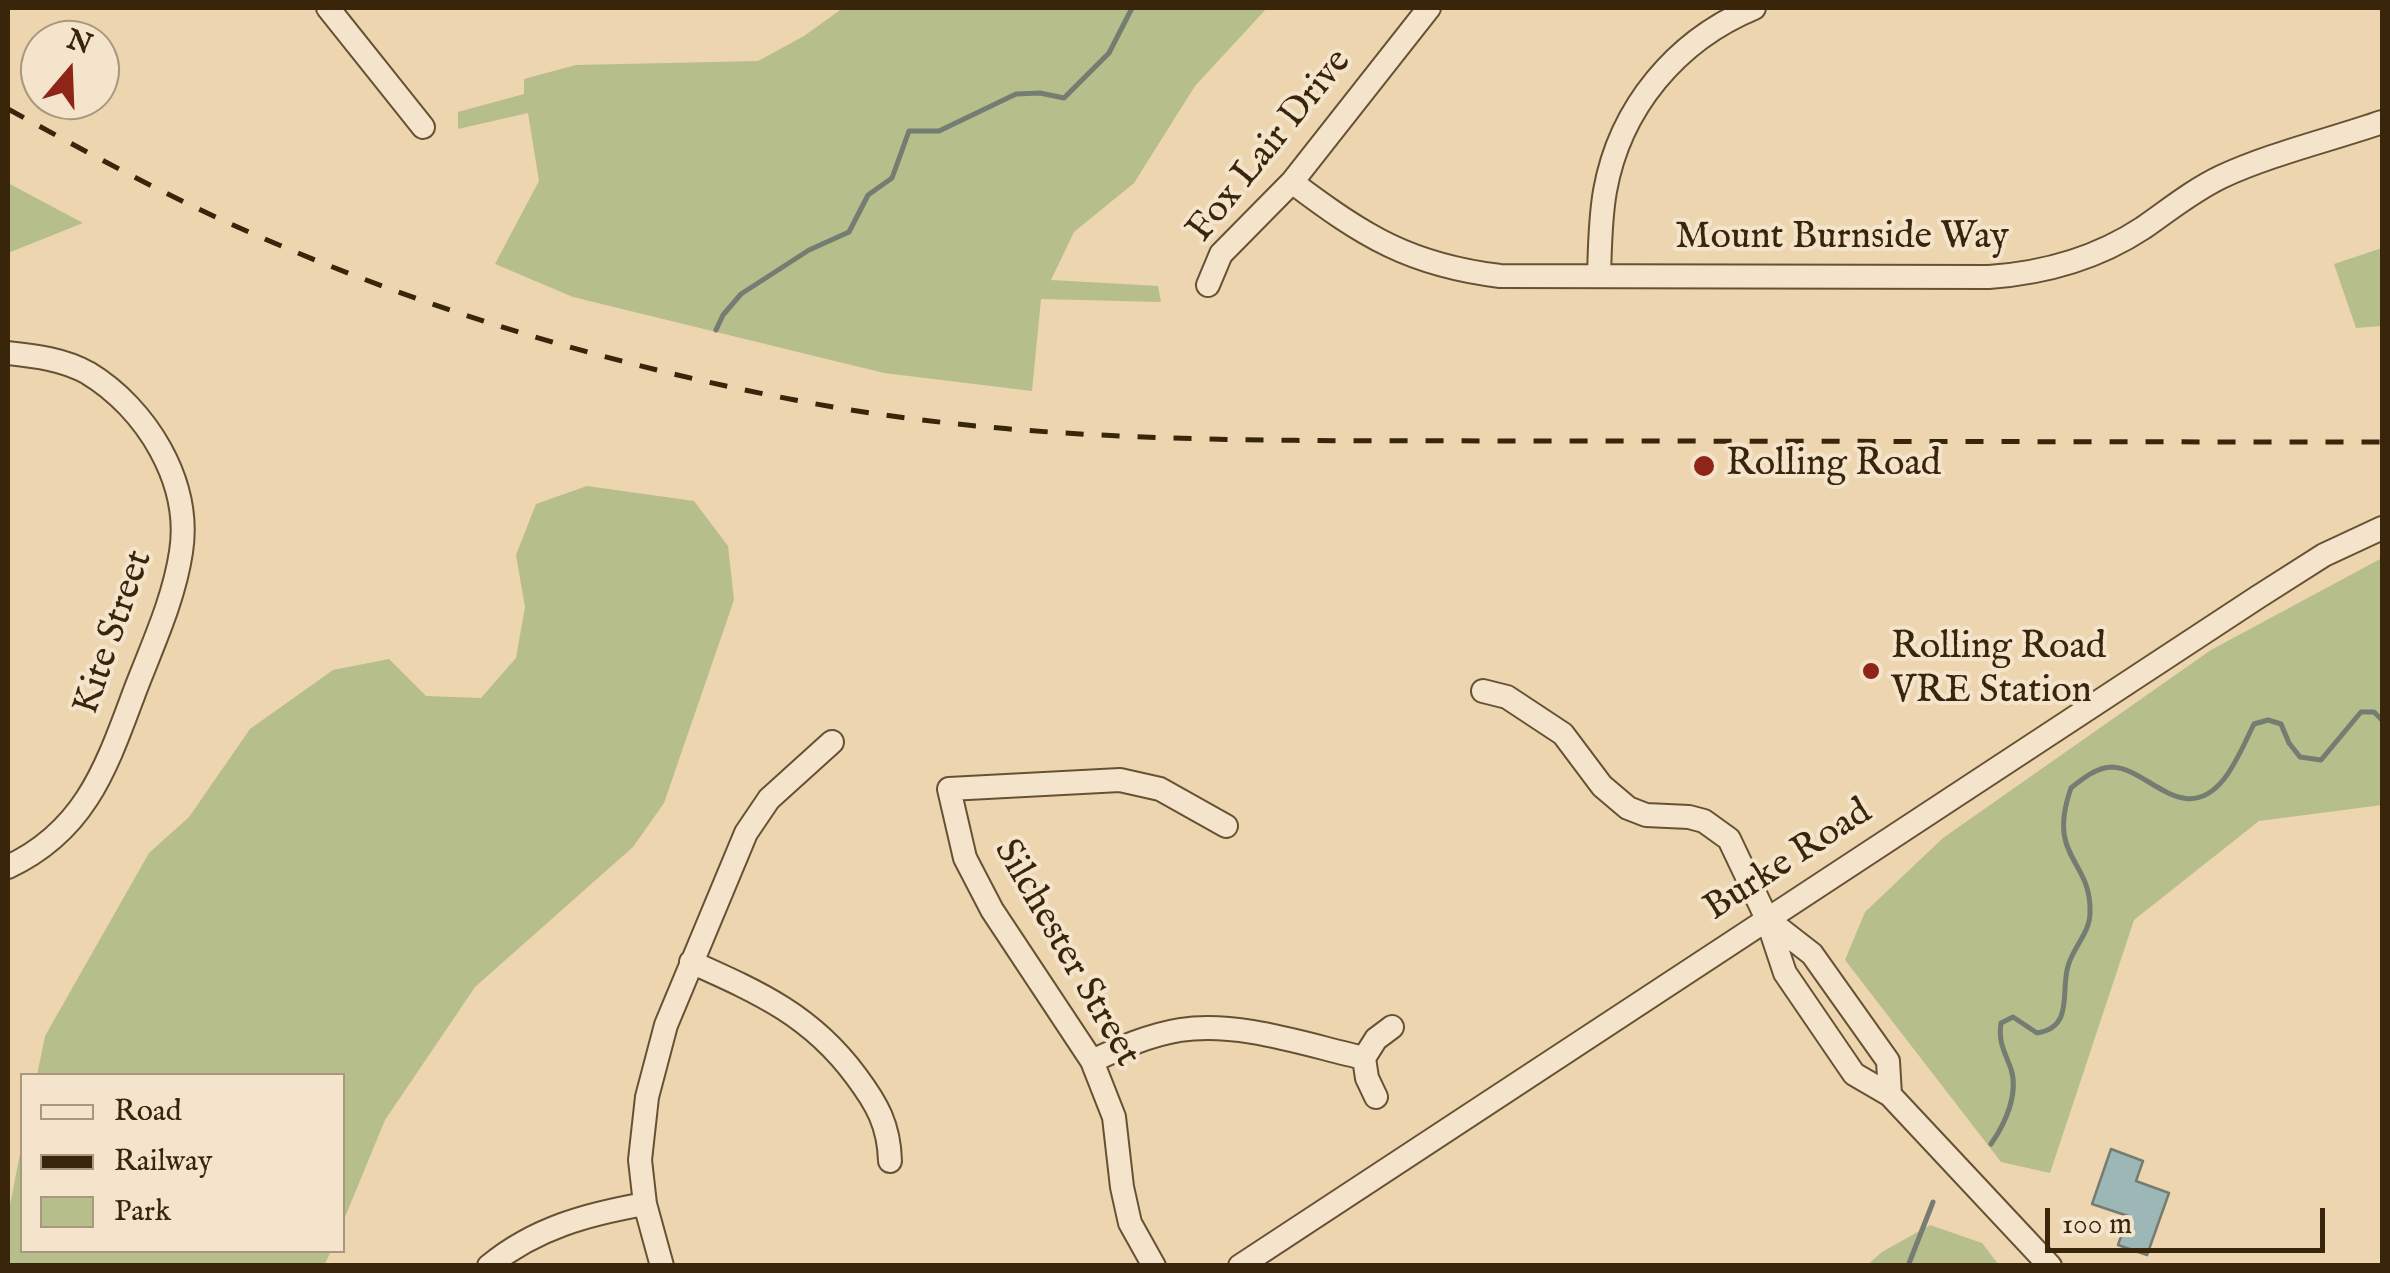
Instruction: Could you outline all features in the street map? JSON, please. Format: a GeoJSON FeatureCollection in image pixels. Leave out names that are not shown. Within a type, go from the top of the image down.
{"type":"FeatureCollection","features":[{"type":"Feature","properties":{"kind":"street"},"geometry":{"type":"LineString","coordinates":[[328,8],[423,126]]}},
{"type":"Feature","properties":{"kind":"street","name":"Fox Lair Drive"},"geometry":{"type":"LineString","coordinates":[[1208,285],[1221,254],[1292,182],[1429,8]]}},
{"type":"Feature","properties":{"kind":"street"},"geometry":{"type":"LineString","coordinates":[[1600,276],[1601,220],[1608,179],[1618,146],[1640,102],[1668,65],[1688,47],[1712,29],[1754,8]]}},
{"type":"Feature","properties":{"kind":"street","name":"Mount Burnside Way"},"geometry":{"type":"LineString","coordinates":[[1292,182],[1370,238],[1438,265],[1500,276],[1990,277],[2070,264],[2107,249],[2223,176],[2382,122]]}},
{"type":"Feature","properties":{"kind":"street","name":"Kite Street"},"geometry":{"type":"LineString","coordinates":[[8,353],[48,357],[87,373],[125,402],[156,440],[174,483],[180,505],[182,548],[172,592],[107,764],[86,803],[56,837],[8,867]]}},
{"type":"Feature","properties":{"kind":"street","name":"Burke Road"},"geometry":{"type":"LineString","coordinates":[[1240,1266],[2291,576],[2352,540],[2382,528]]}},
{"type":"Feature","properties":{"kind":"street"},"geometry":{"type":"LineString","coordinates":[[1483,692],[1507,697],[1573,744],[1602,786],[1628,808],[1646,815],[1688,816],[1720,830],[1736,852],[1767,918],[1785,973],[1854,1074],[1890,1095],[2050,1266]]}},
{"type":"Feature","properties":{"kind":"street"},"geometry":{"type":"LineString","coordinates":[[662,1266],[645,1204],[640,1160],[647,1097],[666,1024],[746,833],[770,800],[832,742]]}},
{"type":"Feature","properties":{"kind":"street","name":"Silchester Street"},"geometry":{"type":"LineString","coordinates":[[1154,1266],[1130,1223],[1114,1116],[1092,1061],[992,910],[965,858],[949,790],[1120,780],[1160,790],[1226,826]]}},
{"type":"Feature","properties":{"kind":"street"},"geometry":{"type":"LineString","coordinates":[[1767,918],[1812,954],[1888,1061],[1890,1095]]}},
{"type":"Feature","properties":{"kind":"street"},"geometry":{"type":"LineString","coordinates":[[691,962],[764,994],[812,1026],[835,1048],[878,1105],[890,1136],[890,1161]]}},
{"type":"Feature","properties":{"kind":"street"},"geometry":{"type":"LineString","coordinates":[[1376,1097],[1367,1078],[1364,1058],[1376,1039],[1392,1027]]}},
{"type":"Feature","properties":{"kind":"street"},"geometry":{"type":"LineString","coordinates":[[1092,1061],[1131,1043],[1179,1030],[1206,1028],[1250,1032],[1364,1058]]}},
{"type":"Feature","properties":{"kind":"street"},"geometry":{"type":"LineString","coordinates":[[490,1266],[566,1221],[645,1204]]}},
{"type":"Feature","properties":{"kind":"green space"},"geometry":{"type":"Polygon","coordinates":[[[843,8],[1267,8],[1195,86],[1134,183],[1074,232],[1051,280],[1158,286],[1161,302],[1041,299],[1032,391],[884,373],[573,297],[495,264],[539,181],[528,113],[458,129],[458,112],[524,94],[524,79],[576,65],[758,61],[804,36],[843,8]]]}},
{"type":"Feature","properties":{"kind":"green space"},"geometry":{"type":"Polygon","coordinates":[[[8,183],[83,223],[8,253],[8,183]]]}},
{"type":"Feature","properties":{"kind":"green space"},"geometry":{"type":"Polygon","coordinates":[[[2382,248],[2382,326],[2356,328],[2334,264],[2382,248]]]}},
{"type":"Feature","properties":{"kind":"green space"},"geometry":{"type":"Polygon","coordinates":[[[587,486],[694,501],[728,546],[734,600],[664,803],[633,847],[475,987],[385,1120],[345,1217],[345,1073],[37,1073],[45,1036],[149,853],[189,817],[250,729],[333,670],[389,659],[426,696],[481,698],[516,658],[525,607],[516,555],[536,504],[587,486]]]}},
{"type":"Feature","properties":{"kind":"green space"},"geometry":{"type":"Polygon","coordinates":[[[2382,558],[2382,805],[2259,821],[2134,920],[2050,1173],[2001,1162],[1845,960],[1865,912],[1943,838],[2211,650],[2382,558]]]}},
{"type":"Feature","properties":{"kind":"green space"},"geometry":{"type":"Polygon","coordinates":[[[20,1154],[20,1253],[330,1253],[324,1266],[8,1265],[8,1215],[20,1154]]]}},
{"type":"Feature","properties":{"kind":"green space"},"geometry":{"type":"Polygon","coordinates":[[[1930,1225],[1982,1243],[1999,1265],[1867,1265],[1930,1225]]]}},
{"type":"Feature","properties":{"kind":"water"},"geometry":{"type":"Polygon","coordinates":[[[2111,1149],[2143,1161],[2136,1181],[2169,1193],[2147,1255],[2118,1245],[2128,1216],[2092,1204],[2111,1149]]]}},
{"type":"Feature","properties":{"kind":"waterway"},"geometry":{"type":"LineString","coordinates":[[716,330],[741,294],[809,250],[849,232],[868,195],[892,178],[909,131],[939,131],[1016,94],[1064,98],[1109,53],[1132,8]]}},
{"type":"Feature","properties":{"kind":"waterway"},"geometry":{"type":"LineString","coordinates":[[1991,1144],[2006,1118],[2013,1088],[2001,1042],[2001,1023],[2013,1017],[2037,1033],[2057,1023],[2062,1015],[2069,963],[2089,920],[2089,895],[2064,830],[2071,788],[2095,771],[2112,767],[2180,797],[2195,798],[2209,793],[2224,779],[2254,724],[2268,720],[2281,724],[2300,757],[2321,760],[2361,712],[2374,712],[2382,720]]}},
{"type":"Feature","properties":{"kind":"waterway"},"geometry":{"type":"LineString","coordinates":[[1908,1266],[1933,1202]]}},
{"type":"Feature","properties":{"kind":"railway"},"geometry":{"type":"LineString","coordinates":[[8,109],[226,222],[455,312],[658,370],[884,415],[1063,433],[1244,440],[2382,442]]}},
{"type":"Feature","properties":{"kind":"place","name":"Rolling Road"},"geometry":{"type":"Point","coordinates":[1704,466]}},
{"type":"Feature","properties":{"kind":"place","name":"Rolling Road VRE Station"},"geometry":{"type":"Point","coordinates":[1871,671]}}]}
